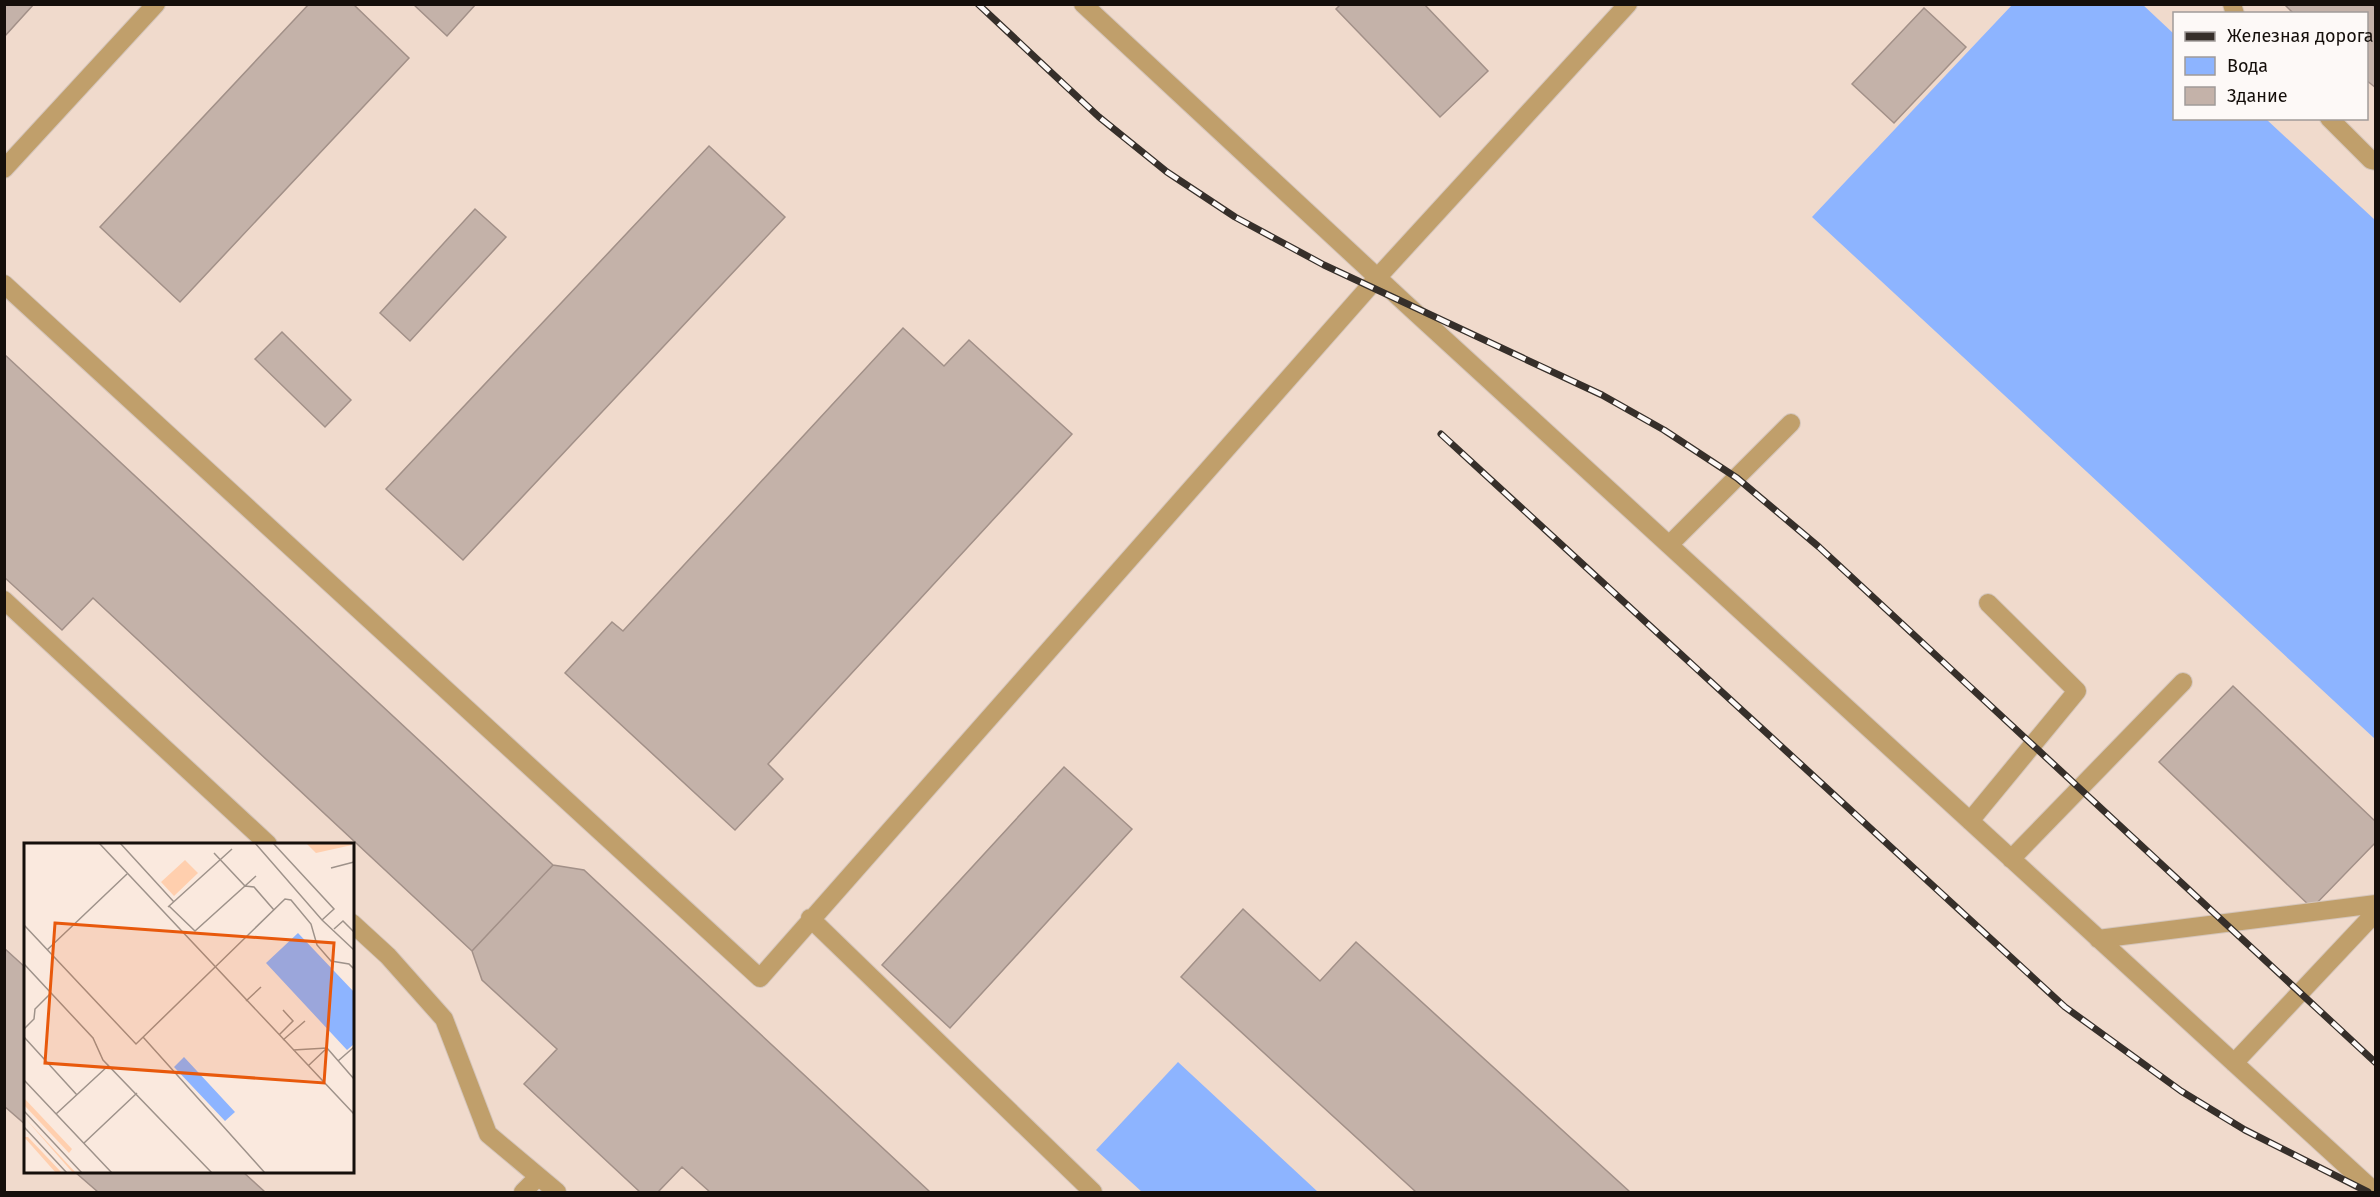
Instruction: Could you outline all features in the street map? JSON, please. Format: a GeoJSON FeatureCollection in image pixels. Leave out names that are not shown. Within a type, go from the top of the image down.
{"type":"FeatureCollection","features":[{"type":"Feature","properties":{"kind":"lane"},"geometry":{"type":"LineString","coordinates":[[4,169],[156,4]]}},
{"type":"Feature","properties":{"kind":"lane"},"geometry":{"type":"LineString","coordinates":[[1083,4],[1377,278],[2375,1192]]}},
{"type":"Feature","properties":{"kind":"lane"},"geometry":{"type":"LineString","coordinates":[[4,284],[760,978],[810,918],[1377,278],[1628,4]]}},
{"type":"Feature","properties":{"kind":"lane"},"geometry":{"type":"LineString","coordinates":[[2331,120],[2371,160],[2376,161]]}},
{"type":"Feature","properties":{"kind":"lane"},"geometry":{"type":"LineString","coordinates":[[1669,545],[1791,423]]}},
{"type":"Feature","properties":{"kind":"lane"},"geometry":{"type":"LineString","coordinates":[[4,600],[267,843]]}},
{"type":"Feature","properties":{"kind":"lane"},"geometry":{"type":"LineString","coordinates":[[1970,821],[2077,691],[1988,603]]}},
{"type":"Feature","properties":{"kind":"lane"},"geometry":{"type":"LineString","coordinates":[[2011,859],[2183,682]]}},
{"type":"Feature","properties":{"kind":"lane"},"geometry":{"type":"LineString","coordinates":[[2098,939],[2376,904]]}},
{"type":"Feature","properties":{"kind":"lane"},"geometry":{"type":"LineString","coordinates":[[2234,1063],[2376,912]]}},
{"type":"Feature","properties":{"kind":"lane"},"geometry":{"type":"LineString","coordinates":[[810,918],[1093,1192]]}},
{"type":"Feature","properties":{"kind":"lane"},"geometry":{"type":"LineString","coordinates":[[354,925],[388,956],[444,1019],[488,1134],[557,1192]]}},
{"type":"Feature","properties":{"kind":"lane"},"geometry":{"type":"LineString","coordinates":[[524,1192],[538,1177]]}},
{"type":"Feature","properties":{"kind":"shaded area"},"geometry":{"type":"Polygon","coordinates":[[[2372,4],[2375,8],[2375,1192],[5,1192],[5,5],[2372,4]]]}},
{"type":"Feature","properties":{"kind":"water"},"geometry":{"type":"Polygon","coordinates":[[[2142,4],[2173,33],[2173,120],[2267,120],[2375,220],[2375,739],[1812,217],[2012,5],[2142,4]]]}},
{"type":"Feature","properties":{"kind":"water"},"geometry":{"type":"Polygon","coordinates":[[[1178,1062],[1318,1192],[1142,1192],[1096,1150],[1178,1062]]]}},
{"type":"Feature","properties":{"kind":"building"},"geometry":{"type":"Polygon","coordinates":[[[4,4],[34,4],[4,37],[4,4]]]}},
{"type":"Feature","properties":{"kind":"building"},"geometry":{"type":"Polygon","coordinates":[[[309,4],[353,4],[409,58],[180,302],[100,227],[309,4]]]}},
{"type":"Feature","properties":{"kind":"building"},"geometry":{"type":"Polygon","coordinates":[[[413,4],[476,4],[447,36],[413,4]]]}},
{"type":"Feature","properties":{"kind":"building"},"geometry":{"type":"Polygon","coordinates":[[[1341,4],[1424,4],[1488,71],[1440,117],[1336,9],[1341,4]]]}},
{"type":"Feature","properties":{"kind":"building"},"geometry":{"type":"Polygon","coordinates":[[[2284,4],[2372,4],[2376,8],[2376,88],[2368,82],[2368,12],[2292,12],[2284,4]]]}},
{"type":"Feature","properties":{"kind":"building"},"geometry":{"type":"Polygon","coordinates":[[[1924,8],[1966,47],[1894,123],[1852,84],[1924,8]]]}},
{"type":"Feature","properties":{"kind":"building"},"geometry":{"type":"Polygon","coordinates":[[[709,146],[785,217],[463,560],[386,489],[709,146]]]}},
{"type":"Feature","properties":{"kind":"building"},"geometry":{"type":"Polygon","coordinates":[[[475,209],[506,237],[410,341],[380,313],[475,209]]]}},
{"type":"Feature","properties":{"kind":"building"},"geometry":{"type":"Polygon","coordinates":[[[903,328],[944,366],[969,340],[1072,434],[768,764],[783,779],[735,830],[565,673],[612,622],[623,631],[903,328]]]}},
{"type":"Feature","properties":{"kind":"building"},"geometry":{"type":"Polygon","coordinates":[[[282,332],[351,400],[325,427],[255,359],[282,332]]]}},
{"type":"Feature","properties":{"kind":"building"},"geometry":{"type":"Polygon","coordinates":[[[4,354],[553,865],[472,951],[93,598],[62,630],[4,577],[4,354]]]}},
{"type":"Feature","properties":{"kind":"building"},"geometry":{"type":"Polygon","coordinates":[[[2233,686],[2376,822],[2376,842],[2312,908],[2159,762],[2233,686]]]}},
{"type":"Feature","properties":{"kind":"building"},"geometry":{"type":"Polygon","coordinates":[[[1064,767],[1132,829],[950,1028],[882,965],[1064,767]]]}},
{"type":"Feature","properties":{"kind":"building"},"geometry":{"type":"Polygon","coordinates":[[[553,865],[584,870],[930,1192],[710,1192],[682,1167],[658,1192],[640,1192],[524,1084],[557,1049],[482,980],[472,951],[553,865]]]}},
{"type":"Feature","properties":{"kind":"building"},"geometry":{"type":"Polygon","coordinates":[[[1243,909],[1320,981],[1356,942],[1630,1192],[1416,1192],[1181,977],[1243,909]]]}},
{"type":"Feature","properties":{"kind":"building"},"geometry":{"type":"Polygon","coordinates":[[[4,948],[24,966],[24,1123],[4,1106],[4,948]]]}},
{"type":"Feature","properties":{"kind":"building"},"geometry":{"type":"Polygon","coordinates":[[[76,1173],[244,1173],[265,1192],[98,1192],[76,1173]]]}},
{"type":"Feature","properties":{"kind":"railway"},"geometry":{"type":"LineString","coordinates":[[978,4],[1099,117],[1167,172],[1235,217],[1324,265],[1602,395],[1664,430],[1737,478],[1819,547],[2376,1063]]}},
{"type":"Feature","properties":{"kind":"railway"},"geometry":{"type":"LineString","coordinates":[[1441,434],[2065,1007],[2181,1091],[2245,1130],[2368,1192]]}}]}
